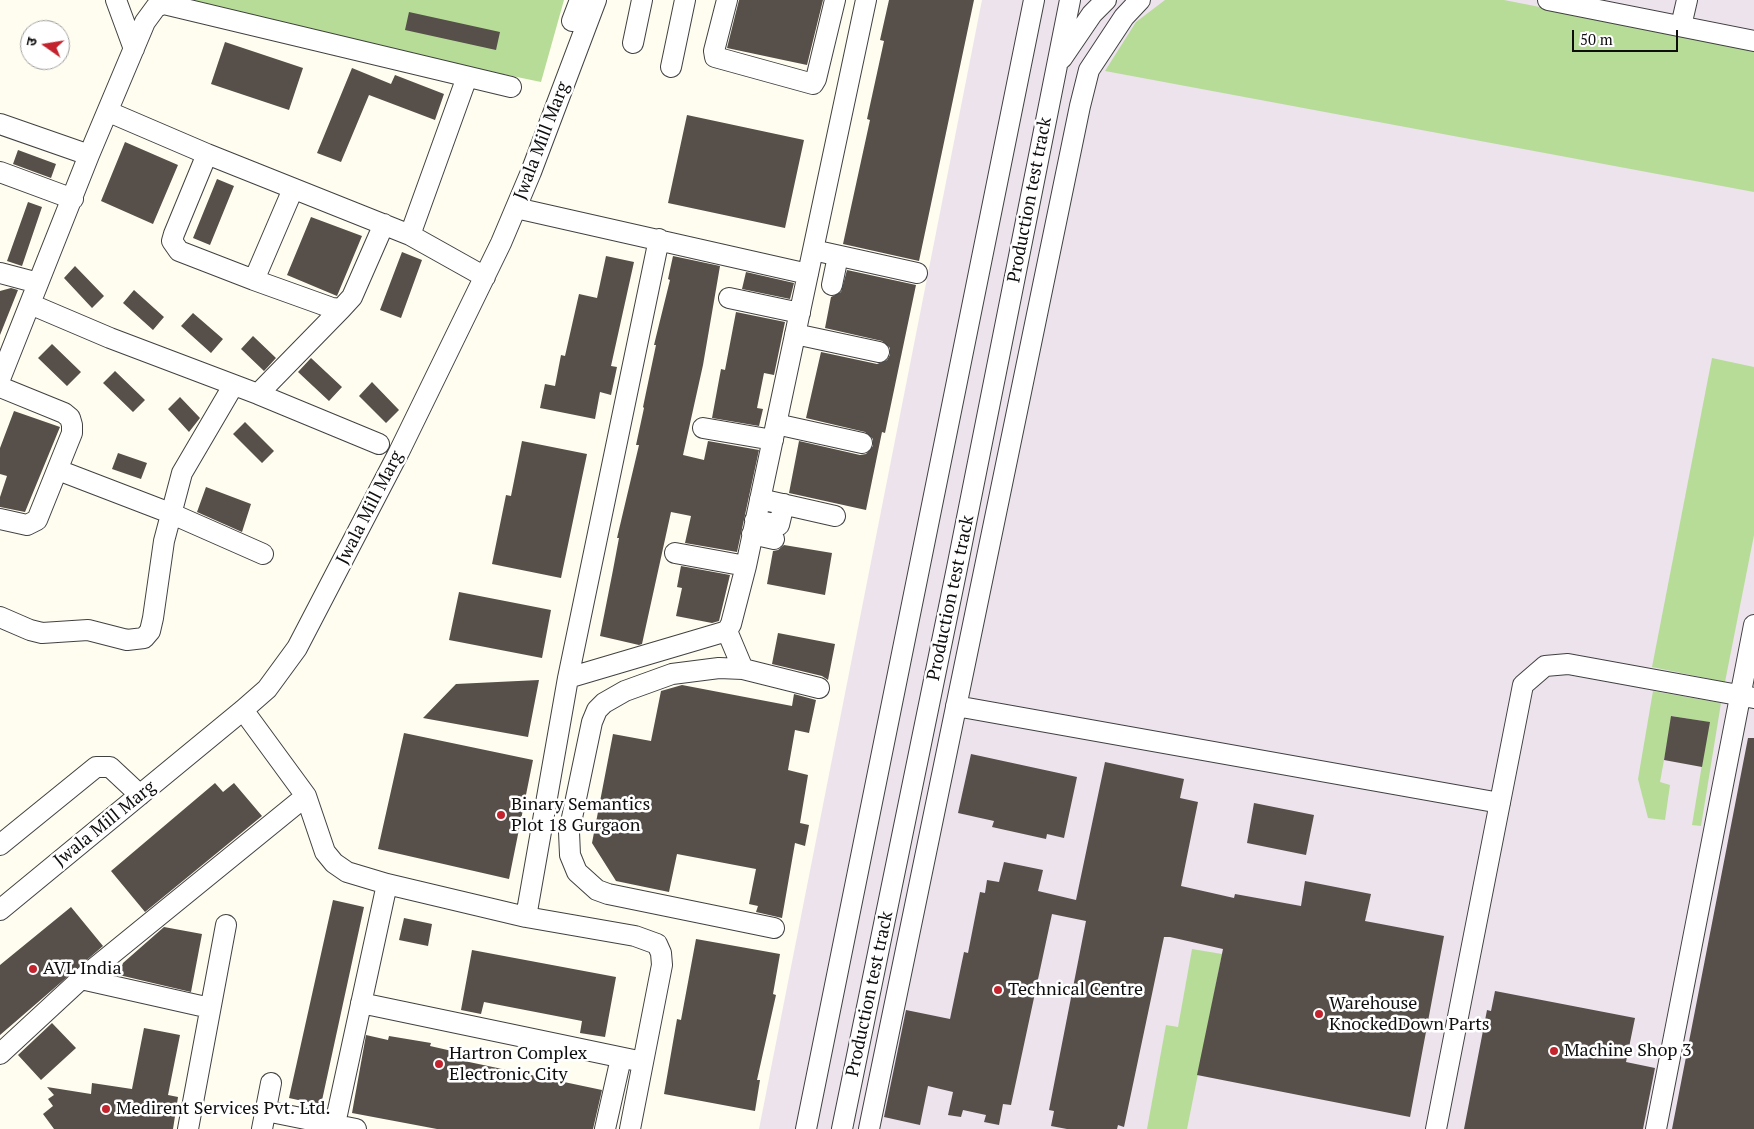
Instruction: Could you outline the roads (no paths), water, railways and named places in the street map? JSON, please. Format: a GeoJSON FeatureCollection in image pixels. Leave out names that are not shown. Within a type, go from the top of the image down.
{"type":"FeatureCollection","features":[{"type":"Feature","properties":{"kind":"street"},"geometry":{"type":"LineString","coordinates":[[116,0],[134,49]]}},
{"type":"Feature","properties":{"kind":"street"},"geometry":{"type":"LineString","coordinates":[[572,21],[580,0]]}},
{"type":"Feature","properties":{"kind":"street","name":"Jwala Mill Marg"},"geometry":{"type":"LineString","coordinates":[[0,910],[243,710],[272,683],[298,648],[399,452],[516,208],[586,32],[596,0]]}},
{"type":"Feature","properties":{"kind":"street"},"geometry":{"type":"LineString","coordinates":[[633,43],[642,0]]}},
{"type":"Feature","properties":{"kind":"street"},"geometry":{"type":"LineString","coordinates":[[672,67],[685,0]]}},
{"type":"Feature","properties":{"kind":"street"},"geometry":{"type":"LineString","coordinates":[[727,0],[714,51],[715,57],[813,84],[816,79],[835,0]]}},
{"type":"Feature","properties":{"kind":"street"},"geometry":{"type":"LineString","coordinates":[[743,668],[727,631],[734,615],[746,566],[866,0]]}},
{"type":"Feature","properties":{"kind":"street"},"geometry":{"type":"LineString","coordinates":[[806,1129],[1034,0]]}},
{"type":"Feature","properties":{"kind":"street","name":"Production test track"},"geometry":{"type":"LineString","coordinates":[[842,1129],[957,568],[1070,0]]}},
{"type":"Feature","properties":{"kind":"street","name":"Production test track"},"geometry":{"type":"LineString","coordinates":[[1056,66],[1092,14],[1106,0]]}},
{"type":"Feature","properties":{"kind":"street"},"geometry":{"type":"LineString","coordinates":[[871,1124],[1034,323],[1089,70],[1124,17],[1140,0]]}},
{"type":"Feature","properties":{"kind":"street"},"geometry":{"type":"LineString","coordinates":[[1548,0],[1754,41]]}},
{"type":"Feature","properties":{"kind":"street"},"geometry":{"type":"LineString","coordinates":[[1681,26],[1687,0]]}},
{"type":"Feature","properties":{"kind":"street"},"geometry":{"type":"LineString","coordinates":[[0,379],[89,155],[150,13],[156,7],[164,4],[511,87]]}},
{"type":"Feature","properties":{"kind":"street"},"geometry":{"type":"LineString","coordinates":[[410,235],[467,77]]}},
{"type":"Feature","properties":{"kind":"street"},"geometry":{"type":"LineString","coordinates":[[109,112],[207,154],[410,235],[484,277]]}},
{"type":"Feature","properties":{"kind":"street"},"geometry":{"type":"LineString","coordinates":[[0,124],[89,155]]}},
{"type":"Feature","properties":{"kind":"street"},"geometry":{"type":"LineString","coordinates":[[207,154],[172,241],[180,251],[254,280],[332,308],[341,309]]}},
{"type":"Feature","properties":{"kind":"street"},"geometry":{"type":"LineString","coordinates":[[0,172],[73,199]]}},
{"type":"Feature","properties":{"kind":"street"},"geometry":{"type":"LineString","coordinates":[[254,280],[293,189]]}},
{"type":"Feature","properties":{"kind":"street"},"geometry":{"type":"LineString","coordinates":[[516,208],[808,274]]}},
{"type":"Feature","properties":{"kind":"street"},"geometry":{"type":"LineString","coordinates":[[258,394],[352,297],[384,224]]}},
{"type":"Feature","properties":{"kind":"street"},"geometry":{"type":"LineString","coordinates":[[526,918],[568,678],[659,239]]}},
{"type":"Feature","properties":{"kind":"street"},"geometry":{"type":"LineString","coordinates":[[813,250],[917,273]]}},
{"type":"Feature","properties":{"kind":"street"},"geometry":{"type":"LineString","coordinates":[[832,285],[838,256]]}},
{"type":"Feature","properties":{"kind":"street"},"geometry":{"type":"LineString","coordinates":[[0,273],[38,284]]}},
{"type":"Feature","properties":{"kind":"street"},"geometry":{"type":"LineString","coordinates":[[729,298],[800,313]]}},
{"type":"Feature","properties":{"kind":"street"},"geometry":{"type":"LineString","coordinates":[[30,304],[110,338],[258,394],[378,444]]}},
{"type":"Feature","properties":{"kind":"street"},"geometry":{"type":"LineString","coordinates":[[795,334],[879,352]]}},
{"type":"Feature","properties":{"kind":"street"},"geometry":{"type":"LineString","coordinates":[[0,617],[42,633],[88,630],[127,640],[144,638],[150,631],[170,513],[182,474],[233,386]]}},
{"type":"Feature","properties":{"kind":"street"},"geometry":{"type":"LineString","coordinates":[[0,387],[64,413],[70,418],[72,433],[42,513],[33,524],[20,524],[0,519]]}},
{"type":"Feature","properties":{"kind":"street"},"geometry":{"type":"LineString","coordinates":[[702,428],[774,432],[862,443]]}},
{"type":"Feature","properties":{"kind":"street"},"geometry":{"type":"LineString","coordinates":[[58,470],[170,513],[263,554]]}},
{"type":"Feature","properties":{"kind":"street"},"geometry":{"type":"LineString","coordinates":[[760,499],[835,516]]}},
{"type":"Feature","properties":{"kind":"street"},"geometry":{"type":"LineString","coordinates":[[754,527],[776,532],[784,504]]}},
{"type":"Feature","properties":{"kind":"street"},"geometry":{"type":"LineString","coordinates":[[675,553],[746,566]]}},
{"type":"Feature","properties":{"kind":"street"},"geometry":{"type":"LineString","coordinates":[[1656,1129],[1747,696],[1754,626]]}},
{"type":"Feature","properties":{"kind":"street"},"geometry":{"type":"LineString","coordinates":[[568,678],[727,631]]}},
{"type":"Feature","properties":{"kind":"street"},"geometry":{"type":"LineString","coordinates":[[1436,1129],[1523,685],[1545,666],[1568,664],[1747,696]]}},
{"type":"Feature","properties":{"kind":"street"},"geometry":{"type":"LineString","coordinates":[[774,928],[608,894],[585,881],[578,872],[570,855],[568,845],[592,722],[597,710],[604,703],[625,691],[672,674],[719,668],[743,668],[819,688]]}},
{"type":"Feature","properties":{"kind":"street"},"geometry":{"type":"LineString","coordinates":[[956,706],[1500,803]]}},
{"type":"Feature","properties":{"kind":"street"},"geometry":{"type":"LineString","coordinates":[[243,710],[306,796],[325,852],[334,863],[347,872],[526,918],[635,936],[657,944],[661,953],[662,965],[630,1129]]}},
{"type":"Feature","properties":{"kind":"street"},"geometry":{"type":"LineString","coordinates":[[0,845],[96,767],[110,767],[140,795]]}},
{"type":"Feature","properties":{"kind":"street"},"geometry":{"type":"LineString","coordinates":[[0,1054],[81,979],[306,796]]}},
{"type":"Feature","properties":{"kind":"street"},"geometry":{"type":"LineString","coordinates":[[335,1124],[388,884]]}},
{"type":"Feature","properties":{"kind":"street"},"geometry":{"type":"LineString","coordinates":[[188,1129],[226,925]]}},
{"type":"Feature","properties":{"kind":"street"},"geometry":{"type":"LineString","coordinates":[[81,979],[210,1008]]}},
{"type":"Feature","properties":{"kind":"street"},"geometry":{"type":"LineString","coordinates":[[361,1002],[643,1062]]}},
{"type":"Feature","properties":{"kind":"street"},"geometry":{"type":"LineString","coordinates":[[605,1129],[621,1058]]}},
{"type":"Feature","properties":{"kind":"street"},"geometry":{"type":"LineString","coordinates":[[271,1083],[264,1120],[335,1124],[356,1129]]}},
{"type":"Feature","properties":{"kind":"place","name":"Binary Semantics Plot 18 Gurgaon"},"geometry":{"type":"Point","coordinates":[501,815]}},
{"type":"Feature","properties":{"kind":"place","name":"AVL India"},"geometry":{"type":"Point","coordinates":[33,969]}},
{"type":"Feature","properties":{"kind":"place","name":"Technical Centre"},"geometry":{"type":"Point","coordinates":[998,990]}},
{"type":"Feature","properties":{"kind":"place","name":"Warehouse KnockedDown Parts"},"geometry":{"type":"Point","coordinates":[1319,1014]}},
{"type":"Feature","properties":{"kind":"place","name":"Machine Shop 3"},"geometry":{"type":"Point","coordinates":[1554,1051]}},
{"type":"Feature","properties":{"kind":"place","name":"Hartron Complex Electronic City"},"geometry":{"type":"Point","coordinates":[439,1064]}},
{"type":"Feature","properties":{"kind":"place","name":"Medirent Services Pvt. Ltd."},"geometry":{"type":"Point","coordinates":[106,1109]}}]}
